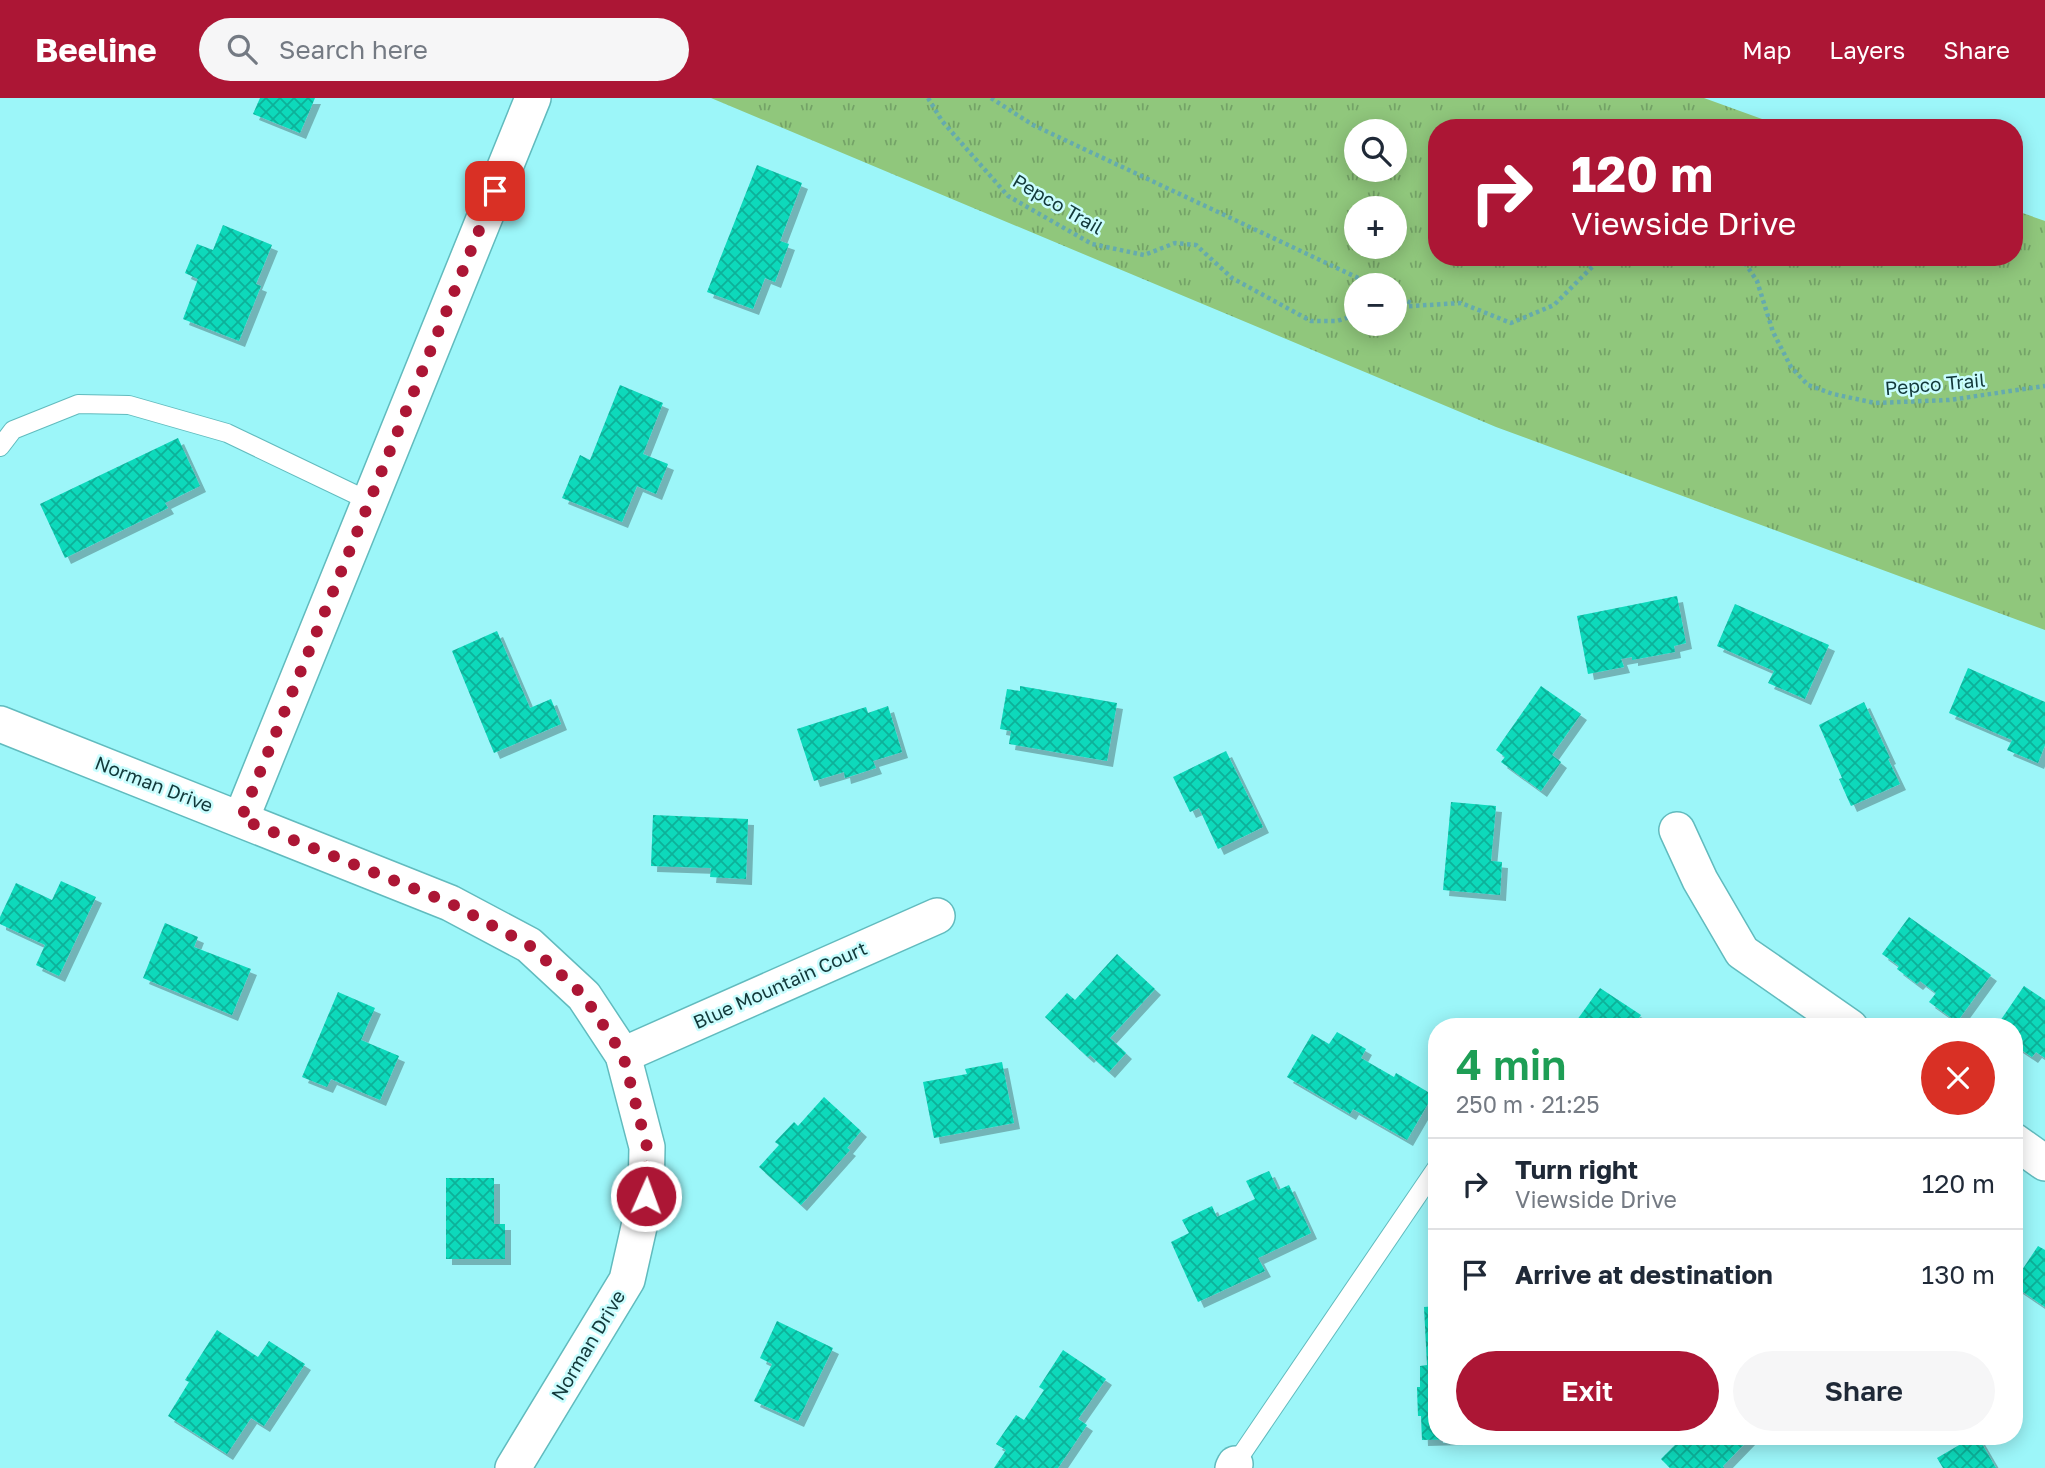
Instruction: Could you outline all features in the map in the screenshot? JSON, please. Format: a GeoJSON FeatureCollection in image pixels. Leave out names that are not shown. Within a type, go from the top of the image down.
{"type":"FeatureCollection","features":[{"type":"Feature","properties":{"kind":"street"},"geometry":{"type":"LineString","coordinates":[[241,819],[533,98]]}},
{"type":"Feature","properties":{"kind":"street","name":"Norman Drive"},"geometry":{"type":"LineString","coordinates":[[0,724],[450,903],[529,945],[584,996],[623,1055],[647,1147],[646,1196],[627,1280],[513,1468]]}},
{"type":"Feature","properties":{"kind":"street"},"geometry":{"type":"LineString","coordinates":[[1677,830],[1700,880],[1742,952],[1837,1018]]}},
{"type":"Feature","properties":{"kind":"street","name":"Blue Mountain Court"},"geometry":{"type":"LineString","coordinates":[[623,1055],[937,915]]}},
{"type":"Feature","properties":{"kind":"street"},"geometry":{"type":"LineString","coordinates":[[2023,1147],[2045,1163]]}},
{"type":"Feature","properties":{"kind":"lane"},"geometry":{"type":"LineString","coordinates":[[0,447],[13,430],[78,404],[130,405],[226,433],[369,501]]}},
{"type":"Feature","properties":{"kind":"lane"},"geometry":{"type":"LineString","coordinates":[[1234,1466],[1428,1180]]}},
{"type":"Feature","properties":{"kind":"path","name":"Pepco Trail"},"geometry":{"type":"LineString","coordinates":[[928,98],[942,121],[1008,196],[1092,243],[1144,255],[1175,243],[1196,245],[1232,278],[1311,321],[1344,319]]}},
{"type":"Feature","properties":{"kind":"path"},"geometry":{"type":"LineString","coordinates":[[991,98],[1033,125],[1348,273]]}},
{"type":"Feature","properties":{"kind":"path"},"geometry":{"type":"LineString","coordinates":[[1407,305],[1461,303],[1511,323],[1554,305],[1594,266]]}},
{"type":"Feature","properties":{"kind":"path","name":"Pepco Trail"},"geometry":{"type":"LineString","coordinates":[[1747,266],[1758,281],[1773,332],[1791,367],[1808,385],[1833,394],[1875,403],[1949,400],[2045,386]]}},
{"type":"Feature","properties":{"kind":"path"},"geometry":{"type":"LineString","coordinates":[[1407,301],[1414,304]]}},
{"type":"Feature","properties":{"kind":"green space"},"geometry":{"type":"Polygon","coordinates":[[[711,98],[1704,98],[1762,119],[1428,119],[1428,266],[2023,266],[2023,213],[2045,221],[2045,630],[1496,427],[711,98]]]}},
{"type":"Feature","properties":{"kind":"building"},"geometry":{"type":"Polygon","coordinates":[[[260,98],[315,98],[300,133],[253,114],[260,98]]]}},
{"type":"Feature","properties":{"kind":"building"},"geometry":{"type":"Polygon","coordinates":[[[757,165],[802,183],[780,241],[789,244],[775,282],[765,278],[753,309],[707,292],[757,165]]]}},
{"type":"Feature","properties":{"kind":"building"},"geometry":{"type":"Polygon","coordinates":[[[223,225],[272,245],[256,284],[261,286],[239,341],[183,319],[198,279],[185,273],[197,244],[213,250],[223,225]]]}},
{"type":"Feature","properties":{"kind":"building"},"geometry":{"type":"Polygon","coordinates":[[[620,385],[663,403],[643,454],[668,464],[656,494],[637,486],[622,522],[562,498],[580,455],[590,460],[620,385]]]}},
{"type":"Feature","properties":{"kind":"building"},"geometry":{"type":"Polygon","coordinates":[[[178,438],[200,486],[165,503],[168,508],[65,558],[40,504],[178,438]]]}},
{"type":"Feature","properties":{"kind":"building"},"geometry":{"type":"Polygon","coordinates":[[[1677,596],[1686,643],[1674,646],[1675,652],[1632,660],[1632,657],[1621,659],[1624,667],[1588,674],[1577,616],[1677,596]]]}},
{"type":"Feature","properties":{"kind":"building"},"geometry":{"type":"Polygon","coordinates":[[[1735,604],[1829,645],[1805,699],[1768,683],[1774,671],[1717,646],[1735,604]]]}},
{"type":"Feature","properties":{"kind":"building"},"geometry":{"type":"Polygon","coordinates":[[[497,631],[530,708],[551,699],[561,724],[494,753],[452,651],[497,631]]]}},
{"type":"Feature","properties":{"kind":"building"},"geometry":{"type":"Polygon","coordinates":[[[1968,668],[2045,702],[2045,745],[2038,763],[2007,750],[2012,740],[1949,713],[1968,668]]]}},
{"type":"Feature","properties":{"kind":"building"},"geometry":{"type":"Polygon","coordinates":[[[1020,686],[1117,703],[1107,761],[1009,744],[1011,731],[1000,729],[1007,689],[1020,691],[1020,686]]]}},
{"type":"Feature","properties":{"kind":"building"},"geometry":{"type":"Polygon","coordinates":[[[1541,686],[1581,714],[1552,755],[1561,762],[1541,791],[1501,762],[1505,757],[1496,750],[1541,686]]]}},
{"type":"Feature","properties":{"kind":"building"},"geometry":{"type":"Polygon","coordinates":[[[1864,702],[1900,784],[1851,806],[1819,725],[1864,702]]]}},
{"type":"Feature","properties":{"kind":"building"},"geometry":{"type":"Polygon","coordinates":[[[888,706],[902,752],[873,761],[876,768],[845,778],[844,772],[814,781],[797,729],[866,707],[868,713],[888,706]]]}},
{"type":"Feature","properties":{"kind":"building"},"geometry":{"type":"Polygon","coordinates":[[[1226,751],[1263,827],[1218,849],[1199,808],[1190,812],[1173,777],[1226,751]]]}},
{"type":"Feature","properties":{"kind":"building"},"geometry":{"type":"Polygon","coordinates":[[[1451,802],[1496,806],[1491,861],[1502,862],[1500,895],[1443,890],[1451,802]]]}},
{"type":"Feature","properties":{"kind":"building"},"geometry":{"type":"Polygon","coordinates":[[[653,815],[748,819],[746,879],[710,877],[711,868],[651,866],[653,815]]]}},
{"type":"Feature","properties":{"kind":"building"},"geometry":{"type":"Polygon","coordinates":[[[61,881],[96,897],[59,976],[36,965],[45,945],[0,924],[0,917],[16,883],[52,900],[61,881]]]}},
{"type":"Feature","properties":{"kind":"building"},"geometry":{"type":"Polygon","coordinates":[[[1909,917],[1991,975],[1960,1018],[1951,1018],[1929,1002],[1936,993],[1920,981],[1917,984],[1882,954],[1909,917]]]}},
{"type":"Feature","properties":{"kind":"building"},"geometry":{"type":"Polygon","coordinates":[[[165,923],[198,937],[194,947],[251,969],[232,1015],[143,978],[165,923]]]}},
{"type":"Feature","properties":{"kind":"building"},"geometry":{"type":"Polygon","coordinates":[[[1117,954],[1155,989],[1110,1038],[1126,1053],[1109,1072],[1090,1055],[1088,1057],[1045,1017],[1067,993],[1075,1000],[1117,954]]]}},
{"type":"Feature","properties":{"kind":"building"},"geometry":{"type":"Polygon","coordinates":[[[2024,986],[2045,1000],[2045,1058],[2036,1052],[2032,1057],[2023,1051],[2023,1018],[2002,1018],[2024,986]]]}},
{"type":"Feature","properties":{"kind":"building"},"geometry":{"type":"Polygon","coordinates":[[[1600,988],[1641,1015],[1639,1018],[1578,1018],[1600,988]]]}},
{"type":"Feature","properties":{"kind":"building"},"geometry":{"type":"Polygon","coordinates":[[[338,992],[375,1008],[361,1040],[399,1056],[380,1100],[331,1079],[327,1087],[302,1077],[338,992]]]}},
{"type":"Feature","properties":{"kind":"building"},"geometry":{"type":"Polygon","coordinates":[[[1337,1032],[1366,1049],[1361,1058],[1394,1077],[1396,1073],[1428,1092],[1428,1104],[1407,1140],[1353,1109],[1350,1114],[1287,1077],[1312,1034],[1329,1044],[1337,1032]]]}},
{"type":"Feature","properties":{"kind":"building"},"geometry":{"type":"Polygon","coordinates":[[[1002,1062],[1014,1123],[934,1138],[923,1082],[967,1074],[965,1069],[1002,1062]]]}},
{"type":"Feature","properties":{"kind":"building"},"geometry":{"type":"Polygon","coordinates":[[[824,1097],[861,1131],[847,1148],[850,1150],[801,1205],[759,1167],[779,1145],[775,1142],[794,1122],[798,1126],[824,1097]]]}},
{"type":"Feature","properties":{"kind":"building"},"geometry":{"type":"Polygon","coordinates":[[[1269,1171],[1278,1190],[1289,1185],[1311,1233],[1258,1258],[1265,1271],[1198,1302],[1171,1242],[1189,1233],[1182,1220],[1212,1206],[1217,1217],[1255,1199],[1246,1181],[1269,1171]]]}},
{"type":"Feature","properties":{"kind":"building"},"geometry":{"type":"Polygon","coordinates":[[[446,1178],[494,1178],[494,1224],[505,1224],[505,1259],[446,1259],[446,1178]]]}},
{"type":"Feature","properties":{"kind":"building"},"geometry":{"type":"Polygon","coordinates":[[[2038,1246],[2045,1250],[2045,1307],[2023,1292],[2023,1268],[2038,1246]]]}},
{"type":"Feature","properties":{"kind":"building"},"geometry":{"type":"Polygon","coordinates":[[[1424,1307],[1428,1307],[1428,1440],[1422,1440],[1417,1387],[1420,1387],[1420,1366],[1427,1365],[1424,1307]]]}},
{"type":"Feature","properties":{"kind":"building"},"geometry":{"type":"Polygon","coordinates":[[[777,1321],[833,1348],[798,1421],[754,1401],[772,1364],[760,1358],[777,1321]]]}},
{"type":"Feature","properties":{"kind":"building"},"geometry":{"type":"Polygon","coordinates":[[[217,1330],[258,1357],[269,1341],[305,1364],[264,1426],[251,1418],[227,1454],[168,1416],[189,1382],[185,1380],[217,1330]]]}},
{"type":"Feature","properties":{"kind":"building"},"geometry":{"type":"Polygon","coordinates":[[[1063,1350],[1106,1379],[1078,1419],[1087,1425],[1058,1468],[994,1468],[1006,1450],[996,1444],[1016,1415],[1024,1420],[1044,1390],[1039,1387],[1063,1350]]]}},
{"type":"Feature","properties":{"kind":"building"},"geometry":{"type":"Polygon","coordinates":[[[1675,1445],[1743,1445],[1724,1468],[1670,1468],[1661,1459],[1675,1445]]]}},
{"type":"Feature","properties":{"kind":"building"},"geometry":{"type":"Polygon","coordinates":[[[1959,1445],[1983,1445],[1996,1468],[1943,1468],[1937,1458],[1959,1445]]]}},
{"type":"Feature","properties":{"kind":"route"},"geometry":{"type":"LineString","coordinates":[[495,191],[241,819],[450,903],[529,945],[566,979],[584,996],[623,1055],[647,1147],[646,1196]]}}]}
